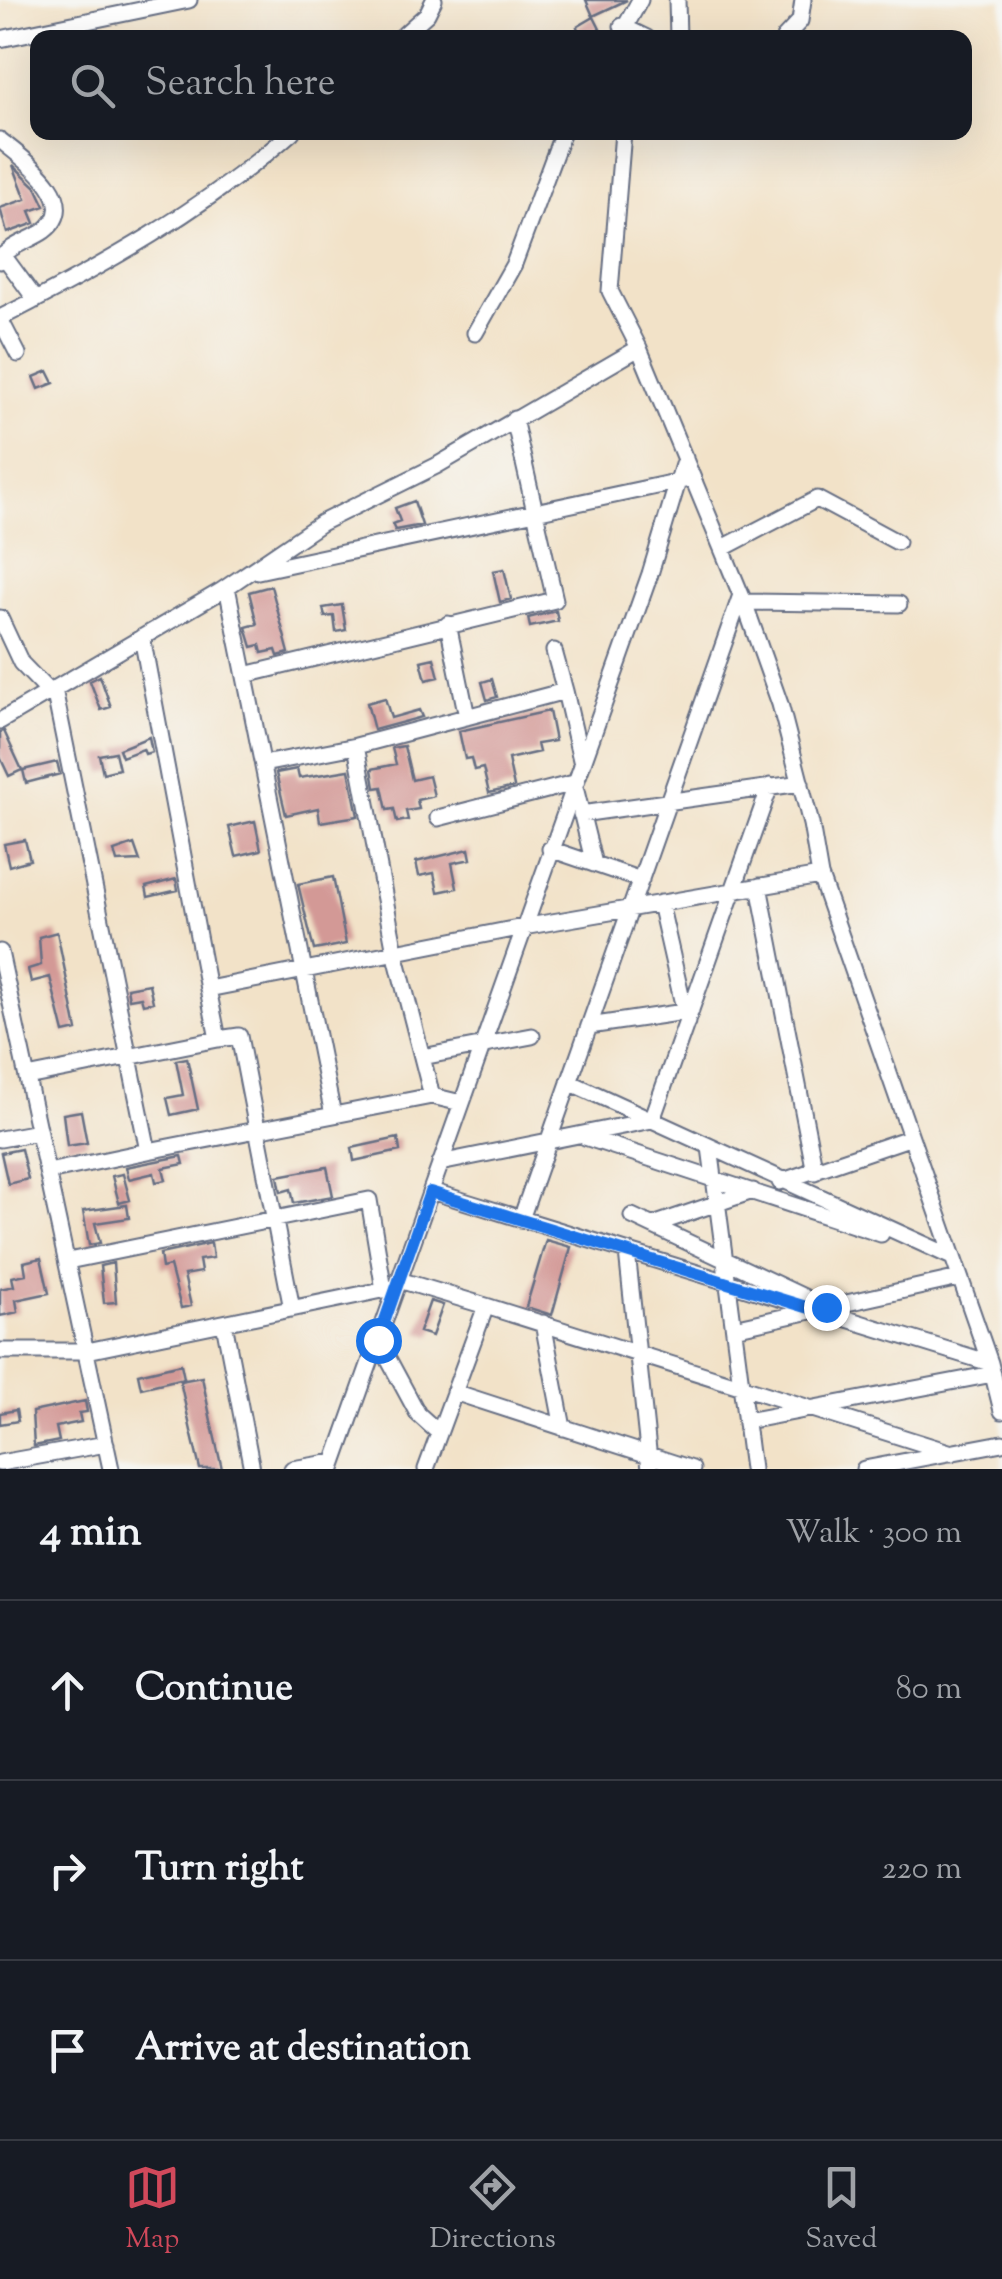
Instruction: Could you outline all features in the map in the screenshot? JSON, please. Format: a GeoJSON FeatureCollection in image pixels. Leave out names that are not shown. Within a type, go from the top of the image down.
{"type":"FeatureCollection","features":[{"type":"Feature","properties":{"kind":"street"},"geometry":{"type":"LineString","coordinates":[[48,30],[190,0]]}},
{"type":"Feature","properties":{"kind":"street"},"geometry":{"type":"LineString","coordinates":[[409,30],[427,14],[434,0]]}},
{"type":"Feature","properties":{"kind":"street"},"geometry":{"type":"LineString","coordinates":[[621,30],[640,0]]}},
{"type":"Feature","properties":{"kind":"street"},"geometry":{"type":"LineString","coordinates":[[677,0],[678,30]]}},
{"type":"Feature","properties":{"kind":"street"},"geometry":{"type":"LineString","coordinates":[[792,30],[800,21],[804,0]]}},
{"type":"Feature","properties":{"kind":"street"},"geometry":{"type":"LineString","coordinates":[[0,40],[30,34]]}},
{"type":"Feature","properties":{"kind":"street"},"geometry":{"type":"LineString","coordinates":[[0,140],[27,158],[52,188],[55,200],[55,215],[47,229],[1,258],[36,300]]}},
{"type":"Feature","properties":{"kind":"street"},"geometry":{"type":"LineString","coordinates":[[18,354],[0,318],[168,223],[283,140]]}},
{"type":"Feature","properties":{"kind":"street"},"geometry":{"type":"LineString","coordinates":[[475,334],[514,264],[561,140]]}},
{"type":"Feature","properties":{"kind":"street"},"geometry":{"type":"LineString","coordinates":[[292,1469],[333,1466],[582,760],[686,480],[685,458],[639,348],[610,291],[622,140]]}},
{"type":"Feature","properties":{"kind":"street"},"geometry":{"type":"LineString","coordinates":[[0,721],[226,587],[321,523],[436,466],[639,348]]}},
{"type":"Feature","properties":{"kind":"street"},"geometry":{"type":"LineString","coordinates":[[245,675],[555,600],[514,419]]}},
{"type":"Feature","properties":{"kind":"street"},"geometry":{"type":"LineString","coordinates":[[246,574],[686,480]]}},
{"type":"Feature","properties":{"kind":"street"},"geometry":{"type":"LineString","coordinates":[[686,480],[723,548],[780,704],[820,876],[991,1368],[1002,1411]]}},
{"type":"Feature","properties":{"kind":"street"},"geometry":{"type":"LineString","coordinates":[[723,548],[818,499],[897,542]]}},
{"type":"Feature","properties":{"kind":"street"},"geometry":{"type":"LineString","coordinates":[[226,587],[333,1115]]}},
{"type":"Feature","properties":{"kind":"street"},"geometry":{"type":"LineString","coordinates":[[742,598],[899,604]]}},
{"type":"Feature","properties":{"kind":"street"},"geometry":{"type":"LineString","coordinates":[[522,1219],[742,598]]}},
{"type":"Feature","properties":{"kind":"street"},"geometry":{"type":"LineString","coordinates":[[0,618],[21,662],[52,691],[148,1152]]}},
{"type":"Feature","properties":{"kind":"street"},"geometry":{"type":"LineString","coordinates":[[448,624],[467,717]]}},
{"type":"Feature","properties":{"kind":"street"},"geometry":{"type":"LineString","coordinates":[[142,637],[218,1040]]}},
{"type":"Feature","properties":{"kind":"street"},"geometry":{"type":"LineString","coordinates":[[554,651],[582,760]]}},
{"type":"Feature","properties":{"kind":"street"},"geometry":{"type":"LineString","coordinates":[[263,764],[356,746],[565,692]]}},
{"type":"Feature","properties":{"kind":"street"},"geometry":{"type":"LineString","coordinates":[[356,746],[394,952],[432,1096]]}},
{"type":"Feature","properties":{"kind":"street"},"geometry":{"type":"LineString","coordinates":[[574,783],[594,864]]}},
{"type":"Feature","properties":{"kind":"street"},"geometry":{"type":"LineString","coordinates":[[438,818],[574,783]]}},
{"type":"Feature","properties":{"kind":"street"},"geometry":{"type":"LineString","coordinates":[[582,814],[801,783]]}},
{"type":"Feature","properties":{"kind":"street"},"geometry":{"type":"LineString","coordinates":[[652,1120],[770,786]]}},
{"type":"Feature","properties":{"kind":"street"},"geometry":{"type":"LineString","coordinates":[[550,850],[640,880]]}},
{"type":"Feature","properties":{"kind":"street"},"geometry":{"type":"LineString","coordinates":[[208,989],[523,927],[820,876]]}},
{"type":"Feature","properties":{"kind":"street"},"geometry":{"type":"LineString","coordinates":[[760,886],[816,1172]]}},
{"type":"Feature","properties":{"kind":"street"},"geometry":{"type":"LineString","coordinates":[[660,904],[687,1015]]}},
{"type":"Feature","properties":{"kind":"street"},"geometry":{"type":"LineString","coordinates":[[0,952],[111,1469]]}},
{"type":"Feature","properties":{"kind":"street"},"geometry":{"type":"LineString","coordinates":[[589,1026],[687,1015]]}},
{"type":"Feature","properties":{"kind":"street"},"geometry":{"type":"LineString","coordinates":[[27,1076],[239,1036],[292,1308]]}},
{"type":"Feature","properties":{"kind":"street"},"geometry":{"type":"LineString","coordinates":[[422,1057],[532,1036]]}},
{"type":"Feature","properties":{"kind":"street"},"geometry":{"type":"LineString","coordinates":[[570,1082],[952,1257]]}},
{"type":"Feature","properties":{"kind":"street"},"geometry":{"type":"LineString","coordinates":[[48,1172],[432,1096],[462,1104]]}},
{"type":"Feature","properties":{"kind":"street"},"geometry":{"type":"LineString","coordinates":[[440,1164],[652,1120]]}},
{"type":"Feature","properties":{"kind":"street"},"geometry":{"type":"LineString","coordinates":[[0,1139],[40,1132]]}},
{"type":"Feature","properties":{"kind":"street"},"geometry":{"type":"LineString","coordinates":[[580,1136],[952,1257]]}},
{"type":"Feature","properties":{"kind":"street"},"geometry":{"type":"LineString","coordinates":[[653,1225],[909,1138]]}},
{"type":"Feature","properties":{"kind":"street"},"geometry":{"type":"LineString","coordinates":[[710,1147],[752,1469]]}},
{"type":"Feature","properties":{"kind":"street"},"geometry":{"type":"LineString","coordinates":[[430,1192],[821,1308]]}},
{"type":"Feature","properties":{"kind":"street"},"geometry":{"type":"LineString","coordinates":[[68,1260],[368,1200],[394,1286]]}},
{"type":"Feature","properties":{"kind":"street"},"geometry":{"type":"LineString","coordinates":[[632,1216],[821,1308],[991,1368]]}},
{"type":"Feature","properties":{"kind":"street"},"geometry":{"type":"LineString","coordinates":[[627,1252],[649,1462]]}},
{"type":"Feature","properties":{"kind":"street"},"geometry":{"type":"LineString","coordinates":[[734,1328],[959,1278]]}},
{"type":"Feature","properties":{"kind":"street"},"geometry":{"type":"LineString","coordinates":[[0,1351],[87,1351],[394,1286],[486,1306],[952,1452]]}},
{"type":"Feature","properties":{"kind":"street"},"geometry":{"type":"LineString","coordinates":[[426,1469],[486,1306]]}},
{"type":"Feature","properties":{"kind":"street"},"geometry":{"type":"LineString","coordinates":[[224,1323],[252,1469]]}},
{"type":"Feature","properties":{"kind":"street"},"geometry":{"type":"LineString","coordinates":[[543,1323],[563,1428]]}},
{"type":"Feature","properties":{"kind":"street"},"geometry":{"type":"LineString","coordinates":[[378,1340],[418,1414],[439,1434]]}},
{"type":"Feature","properties":{"kind":"street"},"geometry":{"type":"LineString","coordinates":[[746,1421],[991,1368]]}},
{"type":"Feature","properties":{"kind":"street"},"geometry":{"type":"LineString","coordinates":[[454,1392],[649,1462],[692,1469]]}},
{"type":"Feature","properties":{"kind":"street"},"geometry":{"type":"LineString","coordinates":[[0,1463],[106,1444]]}},
{"type":"Feature","properties":{"kind":"street"},"geometry":{"type":"LineString","coordinates":[[864,1469],[926,1463],[952,1452],[1002,1444]]}},
{"type":"Feature","properties":{"kind":"building"},"geometry":{"type":"Polygon","coordinates":[[[586,0],[627,0],[593,16],[586,0]]]}},
{"type":"Feature","properties":{"kind":"building"},"geometry":{"type":"Polygon","coordinates":[[[594,17],[600,29],[579,30],[577,27],[594,17]]]}},
{"type":"Feature","properties":{"kind":"building"},"geometry":{"type":"Polygon","coordinates":[[[13,165],[36,187],[45,206],[30,211],[35,223],[7,233],[0,208],[26,199],[13,165]]]}},
{"type":"Feature","properties":{"kind":"building"},"geometry":{"type":"Polygon","coordinates":[[[48,371],[54,383],[39,389],[34,377],[48,371]]]}},
{"type":"Feature","properties":{"kind":"building"},"geometry":{"type":"Polygon","coordinates":[[[414,501],[422,525],[395,530],[392,524],[400,521],[395,508],[414,501]]]}},
{"type":"Feature","properties":{"kind":"building"},"geometry":{"type":"Polygon","coordinates":[[[504,569],[511,599],[500,602],[493,571],[504,569]]]}},
{"type":"Feature","properties":{"kind":"building"},"geometry":{"type":"Polygon","coordinates":[[[271,586],[289,653],[278,656],[276,650],[262,653],[260,645],[252,647],[246,627],[257,624],[249,592],[271,586]]]}},
{"type":"Feature","properties":{"kind":"building"},"geometry":{"type":"Polygon","coordinates":[[[342,605],[346,630],[336,632],[334,616],[325,617],[323,608],[342,605]]]}},
{"type":"Feature","properties":{"kind":"building"},"geometry":{"type":"Polygon","coordinates":[[[556,611],[558,621],[530,627],[528,618],[556,611]]]}},
{"type":"Feature","properties":{"kind":"building"},"geometry":{"type":"Polygon","coordinates":[[[434,658],[439,677],[426,680],[421,661],[434,658]]]}},
{"type":"Feature","properties":{"kind":"building"},"geometry":{"type":"Polygon","coordinates":[[[100,676],[111,707],[101,710],[90,681],[100,676]]]}},
{"type":"Feature","properties":{"kind":"building"},"geometry":{"type":"Polygon","coordinates":[[[492,679],[497,697],[487,700],[482,682],[492,679]]]}},
{"type":"Feature","properties":{"kind":"building"},"geometry":{"type":"Polygon","coordinates":[[[385,698],[391,718],[419,710],[422,717],[374,730],[367,703],[385,698]]]}},
{"type":"Feature","properties":{"kind":"building"},"geometry":{"type":"Polygon","coordinates":[[[549,711],[555,741],[537,744],[539,752],[508,759],[514,787],[489,793],[483,768],[474,770],[471,758],[465,759],[459,731],[549,711]]]}},
{"type":"Feature","properties":{"kind":"building"},"geometry":{"type":"Polygon","coordinates":[[[4,731],[22,770],[9,776],[0,757],[0,732],[4,731]]]}},
{"type":"Feature","properties":{"kind":"building"},"geometry":{"type":"Polygon","coordinates":[[[149,737],[152,752],[145,754],[143,749],[122,757],[119,749],[149,737]]]}},
{"type":"Feature","properties":{"kind":"building"},"geometry":{"type":"Polygon","coordinates":[[[404,746],[412,780],[429,776],[434,796],[417,800],[419,809],[406,811],[408,820],[397,822],[394,809],[387,810],[382,787],[375,788],[372,769],[396,764],[392,748],[404,746]]]}},
{"type":"Feature","properties":{"kind":"building"},"geometry":{"type":"Polygon","coordinates":[[[115,752],[119,769],[103,773],[99,755],[115,752]]]}},
{"type":"Feature","properties":{"kind":"building"},"geometry":{"type":"Polygon","coordinates":[[[57,762],[60,774],[26,783],[23,770],[57,762]]]}},
{"type":"Feature","properties":{"kind":"building"},"geometry":{"type":"Polygon","coordinates":[[[297,769],[299,778],[349,770],[358,816],[320,822],[318,808],[286,815],[276,773],[297,769]]]}},
{"type":"Feature","properties":{"kind":"building"},"geometry":{"type":"Polygon","coordinates":[[[255,821],[261,850],[236,856],[229,827],[255,821]]]}},
{"type":"Feature","properties":{"kind":"building"},"geometry":{"type":"Polygon","coordinates":[[[25,840],[30,860],[9,866],[4,844],[25,840]]]}},
{"type":"Feature","properties":{"kind":"building"},"geometry":{"type":"Polygon","coordinates":[[[134,844],[140,861],[117,862],[114,851],[134,844]]]}},
{"type":"Feature","properties":{"kind":"building"},"geometry":{"type":"Polygon","coordinates":[[[469,849],[471,859],[452,863],[457,888],[438,892],[434,873],[419,876],[416,862],[469,849]]]}},
{"type":"Feature","properties":{"kind":"building"},"geometry":{"type":"Polygon","coordinates":[[[333,877],[346,944],[314,950],[298,884],[333,877]]]}},
{"type":"Feature","properties":{"kind":"building"},"geometry":{"type":"Polygon","coordinates":[[[176,879],[178,890],[148,897],[146,887],[176,879]]]}},
{"type":"Feature","properties":{"kind":"building"},"geometry":{"type":"Polygon","coordinates":[[[57,932],[77,1030],[64,1033],[50,977],[31,982],[28,969],[41,965],[39,937],[57,932]]]}},
{"type":"Feature","properties":{"kind":"building"},"geometry":{"type":"Polygon","coordinates":[[[149,984],[153,1002],[143,1004],[141,997],[129,999],[127,988],[149,984]]]}},
{"type":"Feature","properties":{"kind":"building"},"geometry":{"type":"Polygon","coordinates":[[[187,1058],[198,1109],[171,1115],[167,1098],[183,1095],[176,1060],[187,1058]]]}},
{"type":"Feature","properties":{"kind":"building"},"geometry":{"type":"Polygon","coordinates":[[[81,1111],[87,1143],[67,1146],[63,1114],[81,1111]]]}},
{"type":"Feature","properties":{"kind":"building"},"geometry":{"type":"Polygon","coordinates":[[[398,1138],[400,1151],[354,1161],[352,1148],[398,1138]]]}},
{"type":"Feature","properties":{"kind":"building"},"geometry":{"type":"Polygon","coordinates":[[[21,1149],[28,1179],[8,1184],[1,1153],[21,1149]]]}},
{"type":"Feature","properties":{"kind":"building"},"geometry":{"type":"Polygon","coordinates":[[[182,1156],[184,1164],[163,1168],[166,1180],[156,1182],[154,1173],[129,1179],[126,1167],[182,1156]]]}},
{"type":"Feature","properties":{"kind":"building"},"geometry":{"type":"Polygon","coordinates":[[[327,1167],[333,1196],[294,1203],[291,1189],[281,1192],[278,1176],[327,1167]]]}},
{"type":"Feature","properties":{"kind":"building"},"geometry":{"type":"Polygon","coordinates":[[[123,1174],[130,1200],[119,1203],[112,1176],[123,1174]]]}},
{"type":"Feature","properties":{"kind":"building"},"geometry":{"type":"Polygon","coordinates":[[[127,1205],[129,1218],[95,1223],[100,1243],[89,1245],[83,1211],[127,1205]]]}},
{"type":"Feature","properties":{"kind":"building"},"geometry":{"type":"Polygon","coordinates":[[[546,1240],[571,1247],[552,1315],[526,1307],[546,1240]]]}},
{"type":"Feature","properties":{"kind":"building"},"geometry":{"type":"Polygon","coordinates":[[[211,1243],[213,1258],[199,1260],[201,1272],[184,1275],[191,1306],[181,1308],[170,1266],[162,1268],[160,1254],[211,1243]]]}},
{"type":"Feature","properties":{"kind":"building"},"geometry":{"type":"Polygon","coordinates":[[[41,1258],[49,1293],[16,1300],[18,1312],[0,1316],[0,1289],[14,1286],[12,1277],[26,1274],[24,1262],[41,1258]]]}},
{"type":"Feature","properties":{"kind":"building"},"geometry":{"type":"Polygon","coordinates":[[[113,1263],[116,1302],[104,1303],[100,1266],[113,1263]]]}},
{"type":"Feature","properties":{"kind":"building"},"geometry":{"type":"Polygon","coordinates":[[[430,1301],[443,1305],[432,1336],[419,1332],[430,1301]]]}},
{"type":"Feature","properties":{"kind":"building"},"geometry":{"type":"Polygon","coordinates":[[[181,1364],[184,1378],[141,1388],[138,1374],[181,1364]]]}},
{"type":"Feature","properties":{"kind":"building"},"geometry":{"type":"Polygon","coordinates":[[[202,1377],[222,1469],[200,1469],[180,1381],[202,1377]]]}},
{"type":"Feature","properties":{"kind":"building"},"geometry":{"type":"Polygon","coordinates":[[[85,1401],[87,1412],[79,1413],[81,1422],[56,1427],[59,1441],[34,1446],[32,1412],[85,1401]]]}},
{"type":"Feature","properties":{"kind":"building"},"geometry":{"type":"Polygon","coordinates":[[[16,1410],[18,1421],[0,1424],[0,1413],[16,1410]]]}},
{"type":"Feature","properties":{"kind":"route"},"geometry":{"type":"LineString","coordinates":[[378,1340],[430,1192],[816,1310],[826,1307]]}}]}
